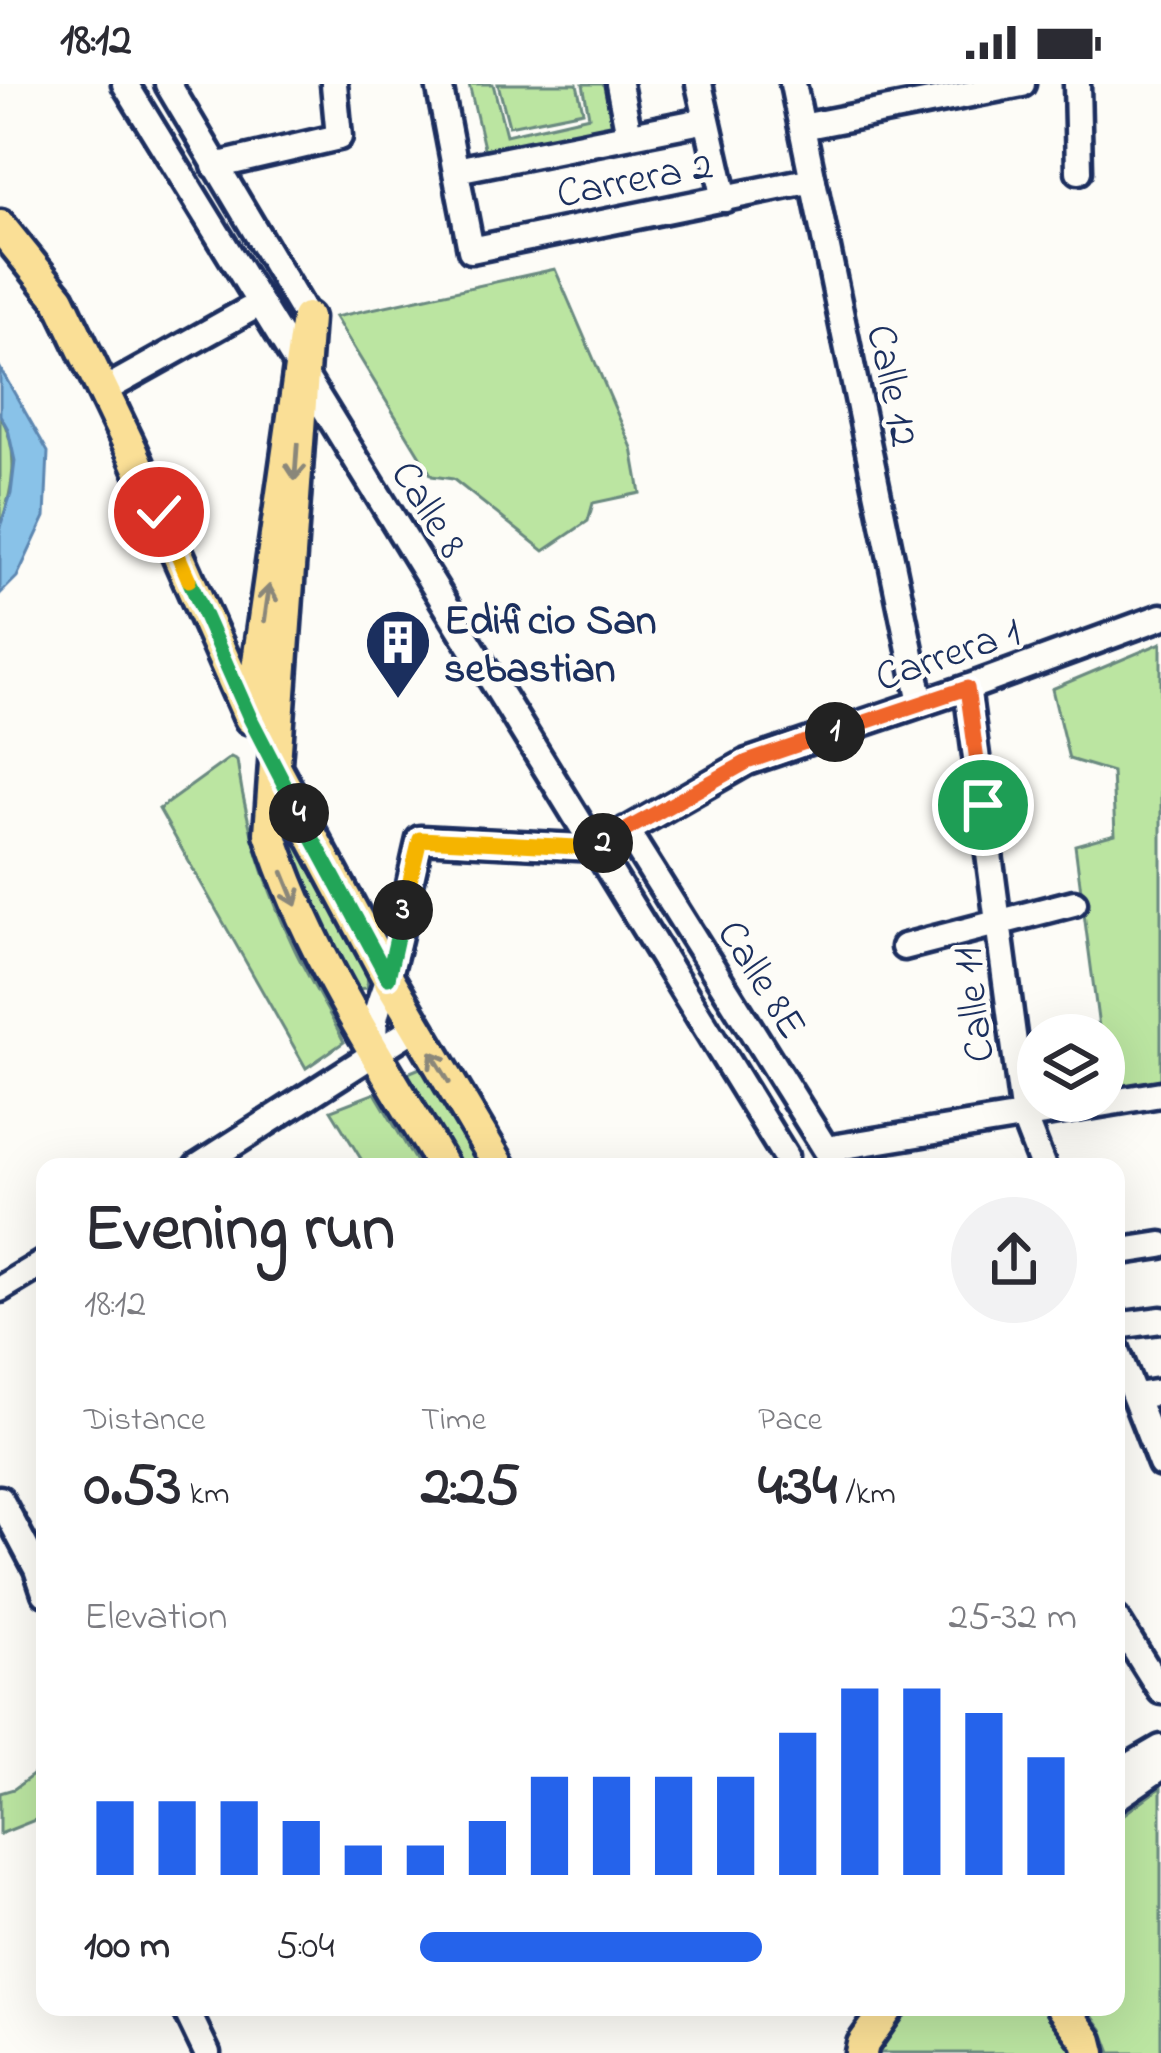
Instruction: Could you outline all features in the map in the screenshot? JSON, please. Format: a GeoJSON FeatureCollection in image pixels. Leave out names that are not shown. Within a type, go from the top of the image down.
{"type":"FeatureCollection","features":[{"type":"Feature","properties":{"kind":"main road"},"geometry":{"type":"LineString","coordinates":[[0,226],[59,299],[250,718],[388,978],[495,1158]]}},
{"type":"Feature","properties":{"kind":"main road"},"geometry":{"type":"LineString","coordinates":[[250,718],[307,318]]}},
{"type":"Feature","properties":{"kind":"main road"},"geometry":{"type":"LineString","coordinates":[[307,318],[270,833],[310,935],[438,1158]]}},
{"type":"Feature","properties":{"kind":"main road"},"geometry":{"type":"LineString","coordinates":[[1069,2016],[1090,2053]]}},
{"type":"Feature","properties":{"kind":"street","name":"Calle 8"},"geometry":{"type":"LineString","coordinates":[[125,84],[785,1156]]}},
{"type":"Feature","properties":{"kind":"street"},"geometry":{"type":"LineString","coordinates":[[168,84],[307,318]]}},
{"type":"Feature","properties":{"kind":"street"},"geometry":{"type":"LineString","coordinates":[[215,166],[339,137],[334,84]]}},
{"type":"Feature","properties":{"kind":"street"},"geometry":{"type":"LineString","coordinates":[[439,84],[455,170],[707,120]]}},
{"type":"Feature","properties":{"kind":"street"},"geometry":{"type":"LineString","coordinates":[[619,84],[629,135]]}},
{"type":"Feature","properties":{"kind":"street"},"geometry":{"type":"LineString","coordinates":[[699,84],[725,199]]}},
{"type":"Feature","properties":{"kind":"street","name":"Calle 12"},"geometry":{"type":"LineString","coordinates":[[793,84],[921,703]]}},
{"type":"Feature","properties":{"kind":"street"},"geometry":{"type":"LineString","coordinates":[[802,127],[1022,84]]}},
{"type":"Feature","properties":{"kind":"street"},"geometry":{"type":"LineString","coordinates":[[1077,84],[1079,172]]}},
{"type":"Feature","properties":{"kind":"street","name":"Carrera 2"},"geometry":{"type":"LineString","coordinates":[[455,170],[471,250],[813,180]]}},
{"type":"Feature","properties":{"kind":"street"},"geometry":{"type":"LineString","coordinates":[[103,391],[259,304]]}},
{"type":"Feature","properties":{"kind":"street","name":"Carrera 1"},"geometry":{"type":"LineString","coordinates":[[596,848],[747,762],[1161,617]]}},
{"type":"Feature","properties":{"kind":"street","name":"Calle 11"},"geometry":{"type":"LineString","coordinates":[[967,688],[1017,1061]]}},
{"type":"Feature","properties":{"kind":"street","name":"Calle 8E"},"geometry":{"type":"LineString","coordinates":[[626,830],[831,1158]]}},
{"type":"Feature","properties":{"kind":"street"},"geometry":{"type":"LineString","coordinates":[[376,1052],[377,1001],[388,978],[420,839],[596,848]]}},
{"type":"Feature","properties":{"kind":"street"},"geometry":{"type":"LineString","coordinates":[[904,946],[1074,903]]}},
{"type":"Feature","properties":{"kind":"street"},"geometry":{"type":"LineString","coordinates":[[211,1158],[416,1028]]}},
{"type":"Feature","properties":{"kind":"street"},"geometry":{"type":"LineString","coordinates":[[1125,1100],[1161,1093]]}},
{"type":"Feature","properties":{"kind":"street"},"geometry":{"type":"LineString","coordinates":[[831,1158],[1017,1119]]}},
{"type":"Feature","properties":{"kind":"street","name":"Calle 11"},"geometry":{"type":"LineString","coordinates":[[1026,1122],[1040,1158]]}},
{"type":"Feature","properties":{"kind":"street"},"geometry":{"type":"LineString","coordinates":[[1125,1251],[1161,1245]]}},
{"type":"Feature","properties":{"kind":"street"},"geometry":{"type":"LineString","coordinates":[[0,1289],[36,1267]]}},
{"type":"Feature","properties":{"kind":"street"},"geometry":{"type":"LineString","coordinates":[[1125,1325],[1161,1320]]}},
{"type":"Feature","properties":{"kind":"street"},"geometry":{"type":"LineString","coordinates":[[1125,1361],[1149,1394],[1161,1464]]}},
{"type":"Feature","properties":{"kind":"street"},"geometry":{"type":"LineString","coordinates":[[0,1499],[36,1566]]}},
{"type":"Feature","properties":{"kind":"street"},"geometry":{"type":"LineString","coordinates":[[1125,1633],[1161,1691]]}},
{"type":"Feature","properties":{"kind":"street"},"geometry":{"type":"LineString","coordinates":[[1125,1769],[1161,1748]]}},
{"type":"Feature","properties":{"kind":"street"},"geometry":{"type":"LineString","coordinates":[[1125,1792],[1161,1767]]}},
{"type":"Feature","properties":{"kind":"street"},"geometry":{"type":"LineString","coordinates":[[189,2016],[207,2053]]}},
{"type":"Feature","properties":{"kind":"green space"},"geometry":{"type":"Polygon","coordinates":[[[469,84],[493,84],[506,135],[589,116],[583,84],[609,84],[618,128],[486,156],[469,84]]]}},
{"type":"Feature","properties":{"kind":"green space"},"geometry":{"type":"Polygon","coordinates":[[[498,84],[577,84],[583,111],[509,126],[498,84]]]}},
{"type":"Feature","properties":{"kind":"green space"},"geometry":{"type":"Polygon","coordinates":[[[555,269],[632,448],[640,493],[593,503],[588,521],[544,551],[453,479],[432,476],[335,317],[555,269]]]}},
{"type":"Feature","properties":{"kind":"green space"},"geometry":{"type":"Polygon","coordinates":[[[0,415],[11,443],[13,471],[0,527],[0,415]]]}},
{"type":"Feature","properties":{"kind":"green space"},"geometry":{"type":"Polygon","coordinates":[[[1161,643],[1161,1083],[1125,1089],[1125,1014],[1097,1014],[1075,845],[1115,834],[1112,772],[1069,759],[1052,689],[1161,643]]]}},
{"type":"Feature","properties":{"kind":"green space"},"geometry":{"type":"Polygon","coordinates":[[[231,757],[237,760],[258,857],[275,904],[344,1042],[306,1068],[159,809],[231,757]]]}},
{"type":"Feature","properties":{"kind":"green space"},"geometry":{"type":"Polygon","coordinates":[[[274,791],[368,967],[367,988],[355,989],[304,900],[274,791]]]}},
{"type":"Feature","properties":{"kind":"green space"},"geometry":{"type":"Polygon","coordinates":[[[425,1066],[479,1158],[453,1158],[403,1075],[425,1066]]]}},
{"type":"Feature","properties":{"kind":"green space"},"geometry":{"type":"Polygon","coordinates":[[[375,1093],[414,1158],[360,1158],[331,1110],[375,1093]]]}},
{"type":"Feature","properties":{"kind":"green space"},"geometry":{"type":"Polygon","coordinates":[[[36,1773],[36,1820],[0,1834],[0,1793],[36,1773]]]}},
{"type":"Feature","properties":{"kind":"green space"},"geometry":{"type":"Polygon","coordinates":[[[1161,1787],[1161,2053],[1111,2053],[1092,2016],[1125,2016],[1125,1813],[1161,1787]]]}},
{"type":"Feature","properties":{"kind":"green space"},"geometry":{"type":"Polygon","coordinates":[[[900,2016],[1053,2016],[1077,2053],[875,2053],[900,2016]]]}},
{"type":"Feature","properties":{"kind":"water"},"geometry":{"type":"Polygon","coordinates":[[[0,368],[48,452],[45,517],[17,577],[0,594],[0,527],[15,461],[0,415],[0,368]]]}},
{"type":"Feature","properties":{"kind":"place","name":"Edificio San sebastian"},"geometry":{"type":"Point","coordinates":[398,701]}},
{"type":"Feature","properties":{"kind":"route"},"geometry":{"type":"LineString","coordinates":[[159,512],[250,718],[388,978],[420,839],[596,848],[747,762],[967,688],[983,805]]}}]}
